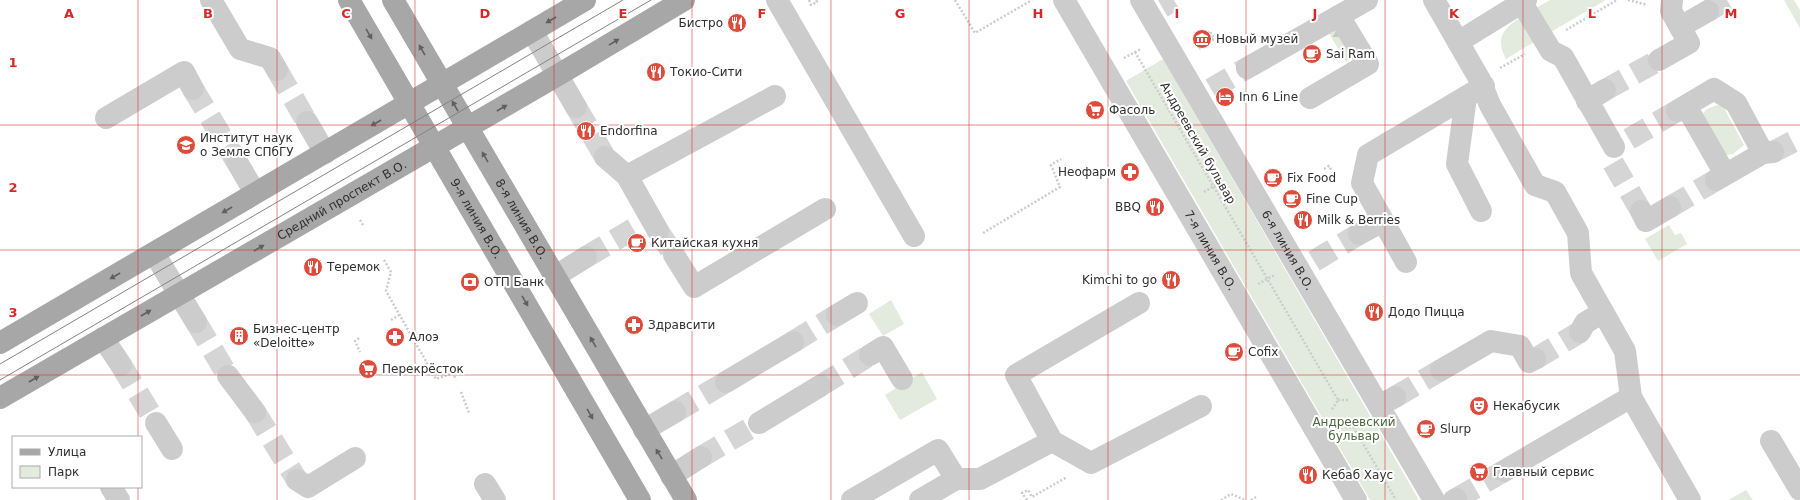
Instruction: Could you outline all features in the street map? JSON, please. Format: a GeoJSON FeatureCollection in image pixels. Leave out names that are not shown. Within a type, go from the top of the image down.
{"type":"FeatureCollection","features":[{"type":"Feature","properties":{"kind":"main road","name":"9-я линия В.О."},"geometry":{"type":"LineString","coordinates":[[349,0],[640,500]]}},
{"type":"Feature","properties":{"kind":"main road","name":"8-я линия В.О."},"geometry":{"type":"LineString","coordinates":[[393,0],[686,500]]}},
{"type":"Feature","properties":{"kind":"main road"},"geometry":{"type":"LineString","coordinates":[[0,343],[585,0]]}},
{"type":"Feature","properties":{"kind":"main road","name":"Средний проспект В.О."},"geometry":{"type":"LineString","coordinates":[[0,398],[468,128],[684,0]]}},
{"type":"Feature","properties":{"kind":"street"},"geometry":{"type":"LineString","coordinates":[[211,0],[240,49],[270,58],[277,70]]}},
{"type":"Feature","properties":{"kind":"street"},"geometry":{"type":"LineString","coordinates":[[777,0],[914,236]]}},
{"type":"Feature","properties":{"kind":"street","name":"7-я линия В.О."},"geometry":{"type":"LineString","coordinates":[[1064,0],[1356,500]]}},
{"type":"Feature","properties":{"kind":"street"},"geometry":{"type":"LineString","coordinates":[[1247,68],[1367,0]]}},
{"type":"Feature","properties":{"kind":"street"},"geometry":{"type":"LineString","coordinates":[[1434,0],[1458,42],[1475,92],[1490,105],[1534,185],[1555,192],[1578,233],[1581,273],[1625,351],[1631,397],[1686,499]]}},
{"type":"Feature","properties":{"kind":"street"},"geometry":{"type":"LineString","coordinates":[[1660,60],[1689,42],[1671,11],[1672,0]]}},
{"type":"Feature","properties":{"kind":"street"},"geometry":{"type":"LineString","coordinates":[[1458,42],[1512,4],[1551,51],[1563,57],[1596,95],[1619,149]]}},
{"type":"Feature","properties":{"kind":"street","name":"6-я линия В.О."},"geometry":{"type":"LineString","coordinates":[[1151,7],[1162,36],[1204,93],[1241,170],[1303,265],[1387,402],[1434,500]]}},
{"type":"Feature","properties":{"kind":"street"},"geometry":{"type":"LineString","coordinates":[[1680,27],[1708,11]]}},
{"type":"Feature","properties":{"kind":"street"},"geometry":{"type":"LineString","coordinates":[[1310,98],[1368,64],[1339,16]]}},
{"type":"Feature","properties":{"kind":"street"},"geometry":{"type":"LineString","coordinates":[[532,31],[576,107]]}},
{"type":"Feature","properties":{"kind":"street"},"geometry":{"type":"LineString","coordinates":[[106,118],[184,72],[194,89]]}},
{"type":"Feature","properties":{"kind":"street"},"geometry":{"type":"LineString","coordinates":[[1714,89],[1736,103],[1768,152],[1721,177],[1682,108],[1714,89]]}},
{"type":"Feature","properties":{"kind":"street"},"geometry":{"type":"LineString","coordinates":[[1475,92],[1457,164],[1481,211]]}},
{"type":"Feature","properties":{"kind":"street"},"geometry":{"type":"LineString","coordinates":[[1406,262],[1362,183],[1368,155],[1475,92]]}},
{"type":"Feature","properties":{"kind":"street"},"geometry":{"type":"LineString","coordinates":[[627,176],[775,96]]}},
{"type":"Feature","properties":{"kind":"street"},"geometry":{"type":"LineString","coordinates":[[307,122],[325,153]]}},
{"type":"Feature","properties":{"kind":"street"},"geometry":{"type":"LineString","coordinates":[[605,157],[627,176],[648,226]]}},
{"type":"Feature","properties":{"kind":"street"},"geometry":{"type":"LineString","coordinates":[[237,162],[255,193]]}},
{"type":"Feature","properties":{"kind":"street"},"geometry":{"type":"LineString","coordinates":[[1641,211],[1646,221],[1670,206]]}},
{"type":"Feature","properties":{"kind":"street"},"geometry":{"type":"LineString","coordinates":[[674,255],[694,287],[825,210]]}},
{"type":"Feature","properties":{"kind":"street"},"geometry":{"type":"LineString","coordinates":[[1359,234],[1383,221]]}},
{"type":"Feature","properties":{"kind":"street"},"geometry":{"type":"LineString","coordinates":[[154,253],[196,322]]}},
{"type":"Feature","properties":{"kind":"street"},"geometry":{"type":"LineString","coordinates":[[554,276],[586,257]]}},
{"type":"Feature","properties":{"kind":"street"},"geometry":{"type":"LineString","coordinates":[[837,315],[858,303]]}},
{"type":"Feature","properties":{"kind":"street"},"geometry":{"type":"LineString","coordinates":[[1139,303],[1016,375],[1052,440],[1091,463],[1201,406]]}},
{"type":"Feature","properties":{"kind":"street"},"geometry":{"type":"LineString","coordinates":[[1580,332],[1585,323],[1603,312]]}},
{"type":"Feature","properties":{"kind":"street"},"geometry":{"type":"LineString","coordinates":[[104,338],[121,365]]}},
{"type":"Feature","properties":{"kind":"street"},"geometry":{"type":"LineString","coordinates":[[726,382],[793,342]]}},
{"type":"Feature","properties":{"kind":"street"},"geometry":{"type":"LineString","coordinates":[[1441,370],[1491,342],[1520,346],[1529,362],[1535,358]]}},
{"type":"Feature","properties":{"kind":"street"},"geometry":{"type":"LineString","coordinates":[[870,355],[883,347],[902,379]]}},
{"type":"Feature","properties":{"kind":"street"},"geometry":{"type":"LineString","coordinates":[[228,376],[255,412]]}},
{"type":"Feature","properties":{"kind":"street"},"geometry":{"type":"LineString","coordinates":[[759,423],[820,386]]}},
{"type":"Feature","properties":{"kind":"street"},"geometry":{"type":"LineString","coordinates":[[1504,471],[1631,397]]}},
{"type":"Feature","properties":{"kind":"street"},"geometry":{"type":"LineString","coordinates":[[644,430],[675,412]]}},
{"type":"Feature","properties":{"kind":"street"},"geometry":{"type":"LineString","coordinates":[[156,423],[172,449]]}},
{"type":"Feature","properties":{"kind":"street"},"geometry":{"type":"LineString","coordinates":[[920,500],[956,479],[980,479],[1052,440]]}},
{"type":"Feature","properties":{"kind":"street"},"geometry":{"type":"LineString","coordinates":[[1771,440],[1797,477]]}},
{"type":"Feature","properties":{"kind":"street"},"geometry":{"type":"LineString","coordinates":[[852,500],[938,450],[956,479]]}},
{"type":"Feature","properties":{"kind":"street"},"geometry":{"type":"LineString","coordinates":[[671,476],[701,457]]}},
{"type":"Feature","properties":{"kind":"street"},"geometry":{"type":"LineString","coordinates":[[307,489],[355,458]]}},
{"type":"Feature","properties":{"kind":"street"},"geometry":{"type":"LineString","coordinates":[[112,488],[119,500]]}},
{"type":"Feature","properties":{"kind":"path"},"geometry":{"type":"LineString","coordinates":[[809,0],[811,4],[817,2],[816,0]]}},
{"type":"Feature","properties":{"kind":"path"},"geometry":{"type":"LineString","coordinates":[[955,0],[975,33],[1032,0]]}},
{"type":"Feature","properties":{"kind":"path"},"geometry":{"type":"LineString","coordinates":[[1194,41],[1210,31],[1214,39],[1199,49]]}},
{"type":"Feature","properties":{"kind":"path"},"geometry":{"type":"LineString","coordinates":[[1105,69],[1162,36]]}},
{"type":"Feature","properties":{"kind":"path","name":"Андреевский бульвар"},"geometry":{"type":"LineString","coordinates":[[1134,52],[1338,400],[1331,412],[1332,416]]}},
{"type":"Feature","properties":{"kind":"path"},"geometry":{"type":"LineString","coordinates":[[983,233],[1060,187],[1051,165],[1061,159]]}},
{"type":"Feature","properties":{"kind":"path"},"geometry":{"type":"LineString","coordinates":[[1324,169],[1330,166],[1336,176]]}},
{"type":"Feature","properties":{"kind":"path"},"geometry":{"type":"LineString","coordinates":[[1183,204],[1241,170]]}},
{"type":"Feature","properties":{"kind":"path"},"geometry":{"type":"LineString","coordinates":[[360,220],[363,225]]}},
{"type":"Feature","properties":{"kind":"path"},"geometry":{"type":"LineString","coordinates":[[384,260],[391,272],[386,291],[436,380],[453,374],[456,380]]}},
{"type":"Feature","properties":{"kind":"path"},"geometry":{"type":"LineString","coordinates":[[1237,296],[1267,279],[1303,265]]}},
{"type":"Feature","properties":{"kind":"path"},"geometry":{"type":"LineString","coordinates":[[391,320],[399,315]]}},
{"type":"Feature","properties":{"kind":"path"},"geometry":{"type":"LineString","coordinates":[[359,338],[355,341],[360,352]]}},
{"type":"Feature","properties":{"kind":"path"},"geometry":{"type":"LineString","coordinates":[[461,392],[469,413]]}},
{"type":"Feature","properties":{"kind":"path"},"geometry":{"type":"LineString","coordinates":[[1337,424],[1342,427],[1354,428],[1396,500]]}},
{"type":"Feature","properties":{"kind":"path"},"geometry":{"type":"LineString","coordinates":[[1027,500],[1022,494],[1028,490],[1032,497],[1091,463]]}},
{"type":"Feature","properties":{"kind":"path"},"geometry":{"type":"LineString","coordinates":[[1221,500],[1230,494],[1244,500]]}},
{"type":"Feature","properties":{"kind":"path"},"geometry":{"type":"LineString","coordinates":[[1251,500],[1258,496]]}},
{"type":"Feature","properties":{"kind":"green space"},"geometry":{"type":"Polygon","coordinates":[[[1550,0],[1606,0],[1549,33],[1536,8],[1550,0]]]}},
{"type":"Feature","properties":{"kind":"green space"},"geometry":{"type":"Polygon","coordinates":[[[1784,0],[1794,0],[1800,10],[1800,28],[1784,0]]]}},
{"type":"Feature","properties":{"kind":"green space"},"geometry":{"type":"Polygon","coordinates":[[[1520,18],[1537,40],[1506,59],[1501,45],[1502,35],[1509,26],[1520,18]]]}},
{"type":"Feature","properties":{"kind":"green space"},"geometry":{"type":"Polygon","coordinates":[[[1337,27],[1354,56],[1346,62],[1327,30],[1337,27]]]}},
{"type":"Feature","properties":{"kind":"green space","name":"Андреевский бульвар"},"geometry":{"type":"Polygon","coordinates":[[[1163,59],[1419,500],[1370,500],[1126,81],[1163,59]]]}},
{"type":"Feature","properties":{"kind":"green space"},"geometry":{"type":"Polygon","coordinates":[[[1720,104],[1724,108],[1744,145],[1733,154],[1727,155],[1722,151],[1704,119],[1703,113],[1707,109],[1720,104]]]}},
{"type":"Feature","properties":{"kind":"green space"},"geometry":{"type":"Polygon","coordinates":[[[1669,225],[1675,235],[1681,233],[1687,244],[1658,261],[1645,239],[1669,225]]]}},
{"type":"Feature","properties":{"kind":"green space"},"geometry":{"type":"Polygon","coordinates":[[[891,300],[904,324],[883,336],[869,314],[891,300]]]}},
{"type":"Feature","properties":{"kind":"green space"},"geometry":{"type":"Polygon","coordinates":[[[922,372],[937,399],[900,420],[885,395],[922,372]]]}},
{"type":"Feature","properties":{"kind":"green space"},"geometry":{"type":"Polygon","coordinates":[[[1746,490],[1753,500],[1728,500],[1746,490]]]}},
{"type":"Feature","properties":{"kind":"tunnel"},"geometry":{"type":"LineString","coordinates":[[1162,7],[1174,0]]}},
{"type":"Feature","properties":{"kind":"tunnel"},"geometry":{"type":"LineString","coordinates":[[1708,11],[1727,0]]}},
{"type":"Feature","properties":{"kind":"tunnel"},"geometry":{"type":"LineString","coordinates":[[1605,90],[1659,60]]}},
{"type":"Feature","properties":{"kind":"tunnel"},"geometry":{"type":"LineString","coordinates":[[1211,89],[1247,68]]}},
{"type":"Feature","properties":{"kind":"tunnel"},"geometry":{"type":"LineString","coordinates":[[277,70],[307,122]]}},
{"type":"Feature","properties":{"kind":"tunnel"},"geometry":{"type":"LineString","coordinates":[[193,89],[237,162]]}},
{"type":"Feature","properties":{"kind":"tunnel"},"geometry":{"type":"LineString","coordinates":[[576,107],[605,157]]}},
{"type":"Feature","properties":{"kind":"tunnel"},"geometry":{"type":"LineString","coordinates":[[1629,139],[1677,111]]}},
{"type":"Feature","properties":{"kind":"tunnel"},"geometry":{"type":"LineString","coordinates":[[1773,152],[1800,138]]}},
{"type":"Feature","properties":{"kind":"tunnel"},"geometry":{"type":"LineString","coordinates":[[1613,163],[1641,211]]}},
{"type":"Feature","properties":{"kind":"tunnel"},"geometry":{"type":"LineString","coordinates":[[1670,207],[1716,180]]}},
{"type":"Feature","properties":{"kind":"tunnel"},"geometry":{"type":"LineString","coordinates":[[586,257],[635,228]]}},
{"type":"Feature","properties":{"kind":"tunnel"},"geometry":{"type":"LineString","coordinates":[[658,231],[674,255]]}},
{"type":"Feature","properties":{"kind":"tunnel"},"geometry":{"type":"LineString","coordinates":[[1314,261],[1359,234]]}},
{"type":"Feature","properties":{"kind":"tunnel"},"geometry":{"type":"LineString","coordinates":[[793,342],[837,315]]}},
{"type":"Feature","properties":{"kind":"tunnel"},"geometry":{"type":"LineString","coordinates":[[196,322],[228,376]]}},
{"type":"Feature","properties":{"kind":"tunnel"},"geometry":{"type":"LineString","coordinates":[[1535,359],[1580,332]]}},
{"type":"Feature","properties":{"kind":"tunnel"},"geometry":{"type":"LineString","coordinates":[[820,386],[870,355]]}},
{"type":"Feature","properties":{"kind":"tunnel"},"geometry":{"type":"LineString","coordinates":[[121,365],[156,423]]}},
{"type":"Feature","properties":{"kind":"tunnel"},"geometry":{"type":"LineString","coordinates":[[1395,397],[1441,370]]}},
{"type":"Feature","properties":{"kind":"tunnel"},"geometry":{"type":"LineString","coordinates":[[675,412],[726,382]]}},
{"type":"Feature","properties":{"kind":"tunnel"},"geometry":{"type":"LineString","coordinates":[[255,412],[297,480]]}},
{"type":"Feature","properties":{"kind":"tunnel"},"geometry":{"type":"LineString","coordinates":[[701,457],[759,423]]}},
{"type":"Feature","properties":{"kind":"tunnel"},"geometry":{"type":"LineString","coordinates":[[1456,499],[1504,471]]}},
{"type":"Feature","properties":{"kind":"tram line"},"geometry":{"type":"LineString","coordinates":[[0,364],[623,0]]}},
{"type":"Feature","properties":{"kind":"tram line"},"geometry":{"type":"LineString","coordinates":[[0,380],[651,0]]}},
{"type":"Feature","properties":{"kind":"place","name":"Бистро"},"geometry":{"type":"Point","coordinates":[737,23]}},
{"type":"Feature","properties":{"kind":"place","name":"Новый музей"},"geometry":{"type":"Point","coordinates":[1202,39]}},
{"type":"Feature","properties":{"kind":"place","name":"Sai Ram"},"geometry":{"type":"Point","coordinates":[1312,54]}},
{"type":"Feature","properties":{"kind":"place","name":"Токио-Сити"},"geometry":{"type":"Point","coordinates":[656,72]}},
{"type":"Feature","properties":{"kind":"place","name":"Inn 6 Line"},"geometry":{"type":"Point","coordinates":[1225,97]}},
{"type":"Feature","properties":{"kind":"place","name":"Фасоль"},"geometry":{"type":"Point","coordinates":[1095,110]}},
{"type":"Feature","properties":{"kind":"place","name":"Endorfina"},"geometry":{"type":"Point","coordinates":[586,131]}},
{"type":"Feature","properties":{"kind":"place","name":"Институт наук о Земле СПбГУ"},"geometry":{"type":"Point","coordinates":[186,145]}},
{"type":"Feature","properties":{"kind":"place","name":"Неофарм"},"geometry":{"type":"Point","coordinates":[1130,172]}},
{"type":"Feature","properties":{"kind":"place","name":"Fix Food"},"geometry":{"type":"Point","coordinates":[1273,178]}},
{"type":"Feature","properties":{"kind":"place","name":"Fine Cup"},"geometry":{"type":"Point","coordinates":[1292,199]}},
{"type":"Feature","properties":{"kind":"place","name":"BBQ"},"geometry":{"type":"Point","coordinates":[1155,207]}},
{"type":"Feature","properties":{"kind":"place","name":"Milk & Berries"},"geometry":{"type":"Point","coordinates":[1303,220]}},
{"type":"Feature","properties":{"kind":"place","name":"Китайская кухня"},"geometry":{"type":"Point","coordinates":[637,243]}},
{"type":"Feature","properties":{"kind":"place","name":"Теремок"},"geometry":{"type":"Point","coordinates":[313,267]}},
{"type":"Feature","properties":{"kind":"place","name":"Kimchi to go"},"geometry":{"type":"Point","coordinates":[1171,280]}},
{"type":"Feature","properties":{"kind":"place","name":"ОТП Банк"},"geometry":{"type":"Point","coordinates":[470,282]}},
{"type":"Feature","properties":{"kind":"place","name":"Додо Пицца"},"geometry":{"type":"Point","coordinates":[1374,312]}},
{"type":"Feature","properties":{"kind":"place","name":"Здравсити"},"geometry":{"type":"Point","coordinates":[634,325]}},
{"type":"Feature","properties":{"kind":"place","name":"Бизнес-центр «Deloitte»"},"geometry":{"type":"Point","coordinates":[239,336]}},
{"type":"Feature","properties":{"kind":"place","name":"Алоэ"},"geometry":{"type":"Point","coordinates":[395,337]}},
{"type":"Feature","properties":{"kind":"place","name":"Cofix"},"geometry":{"type":"Point","coordinates":[1234,352]}},
{"type":"Feature","properties":{"kind":"place","name":"Перекрёсток"},"geometry":{"type":"Point","coordinates":[368,369]}},
{"type":"Feature","properties":{"kind":"place","name":"Некабусик"},"geometry":{"type":"Point","coordinates":[1479,406]}},
{"type":"Feature","properties":{"kind":"place","name":"Slurp"},"geometry":{"type":"Point","coordinates":[1426,429]}},
{"type":"Feature","properties":{"kind":"place","name":"Главный сервис"},"geometry":{"type":"Point","coordinates":[1479,472]}},
{"type":"Feature","properties":{"kind":"place","name":"Кебаб Хаус"},"geometry":{"type":"Point","coordinates":[1308,475]}}]}
